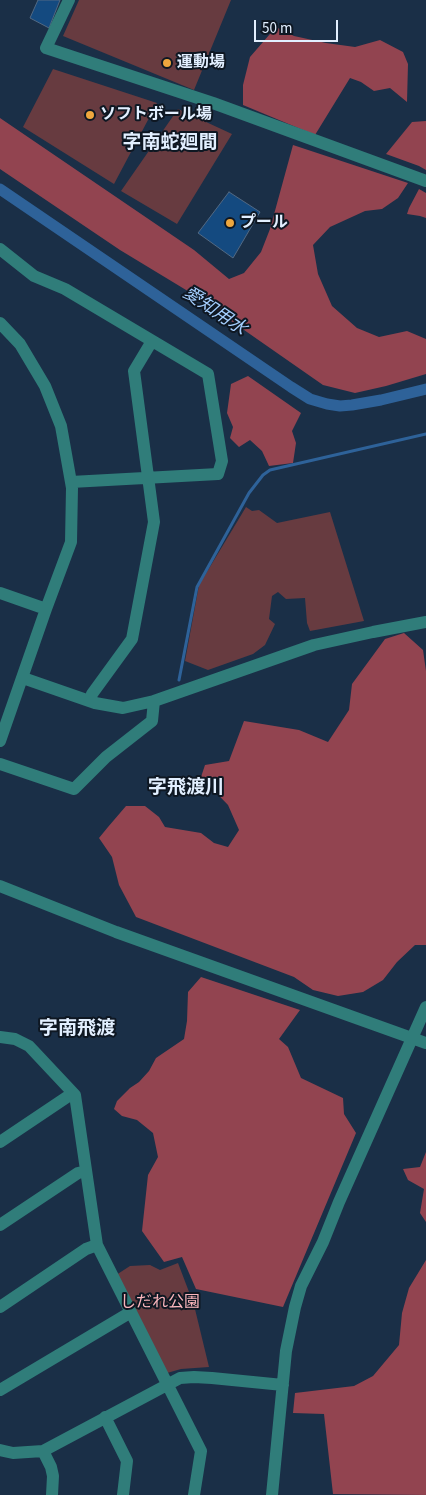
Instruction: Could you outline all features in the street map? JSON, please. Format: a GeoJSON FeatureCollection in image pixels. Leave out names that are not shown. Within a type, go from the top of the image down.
{"type":"FeatureCollection","features":[{"type":"Feature","properties":{"kind":"street"},"geometry":{"type":"LineString","coordinates":[[69,0],[46,48],[213,103],[426,181]]}},
{"type":"Feature","properties":{"kind":"street"},"geometry":{"type":"LineString","coordinates":[[2,256],[34,276],[66,289],[208,374],[222,461],[218,474],[71,482]]}},
{"type":"Feature","properties":{"kind":"street"},"geometry":{"type":"LineString","coordinates":[[0,323],[20,344],[46,386],[61,426],[71,482],[71,542],[0,741]]}},
{"type":"Feature","properties":{"kind":"street"},"geometry":{"type":"LineString","coordinates":[[90,701],[92,694],[132,639],[154,522],[134,371],[152,340]]}},
{"type":"Feature","properties":{"kind":"street"},"geometry":{"type":"LineString","coordinates":[[0,593],[46,609]]}},
{"type":"Feature","properties":{"kind":"street"},"geometry":{"type":"LineString","coordinates":[[23,678],[90,701],[123,708],[154,701],[314,645],[426,622]]}},
{"type":"Feature","properties":{"kind":"street"},"geometry":{"type":"LineString","coordinates":[[0,764],[74,789],[106,757],[152,721],[154,701]]}},
{"type":"Feature","properties":{"kind":"street"},"geometry":{"type":"LineString","coordinates":[[0,886],[116,932],[426,1043]]}},
{"type":"Feature","properties":{"kind":"street"},"geometry":{"type":"LineString","coordinates":[[272,1495],[286,1351],[301,1286],[323,1242],[426,1007]]}},
{"type":"Feature","properties":{"kind":"street"},"geometry":{"type":"LineString","coordinates":[[0,1037],[15,1039],[29,1046],[75,1095],[97,1245],[200,1451],[194,1495]]}},
{"type":"Feature","properties":{"kind":"street"},"geometry":{"type":"LineString","coordinates":[[0,1142],[73,1093]]}},
{"type":"Feature","properties":{"kind":"street"},"geometry":{"type":"LineString","coordinates":[[0,1225],[78,1173],[86,1171]]}},
{"type":"Feature","properties":{"kind":"street"},"geometry":{"type":"LineString","coordinates":[[0,1307],[86,1250],[97,1245]]}},
{"type":"Feature","properties":{"kind":"street"},"geometry":{"type":"LineString","coordinates":[[0,1390],[131,1312]]}},
{"type":"Feature","properties":{"kind":"street"},"geometry":{"type":"LineString","coordinates":[[0,1450],[13,1453],[43,1450],[180,1378],[194,1377],[283,1385]]}},
{"type":"Feature","properties":{"kind":"street"},"geometry":{"type":"LineString","coordinates":[[105,1417],[127,1461],[124,1495]]}},
{"type":"Feature","properties":{"kind":"street"},"geometry":{"type":"LineString","coordinates":[[43,1450],[54,1476],[52,1495]]}},
{"type":"Feature","properties":{"kind":"green space","name":"運動場"},"geometry":{"type":"Polygon","coordinates":[[[79,0],[231,0],[194,90],[63,36],[79,0]]]}},
{"type":"Feature","properties":{"kind":"green space","name":"ソフトボール場"},"geometry":{"type":"Polygon","coordinates":[[[53,69],[157,103],[114,184],[23,127],[53,69]]]}},
{"type":"Feature","properties":{"kind":"green space"},"geometry":{"type":"Polygon","coordinates":[[[178,109],[232,134],[177,224],[121,191],[178,109]]]}},
{"type":"Feature","properties":{"kind":"green space"},"geometry":{"type":"Polygon","coordinates":[[[246,507],[252,511],[259,510],[277,523],[330,512],[364,621],[310,631],[307,623],[305,598],[286,599],[278,592],[272,596],[269,619],[275,624],[265,645],[253,654],[208,670],[185,661],[199,585],[246,507]]]}},
{"type":"Feature","properties":{"kind":"green space","name":"しだれ公園"},"geometry":{"type":"Polygon","coordinates":[[[178,1263],[194,1305],[209,1367],[181,1369],[160,1375],[113,1277],[130,1266],[150,1265],[160,1270],[178,1263]]]}},
{"type":"Feature","properties":{"kind":"shaded area"},"geometry":{"type":"Polygon","coordinates":[[[276,27],[294,36],[355,47],[380,40],[403,52],[408,64],[407,102],[390,88],[374,91],[361,82],[350,78],[315,135],[243,105],[243,85],[250,57],[276,27]]]}},
{"type":"Feature","properties":{"kind":"shaded area"},"geometry":{"type":"Polygon","coordinates":[[[0,118],[194,250],[229,279],[244,273],[261,252],[270,229],[293,145],[408,183],[398,198],[382,209],[365,211],[330,227],[313,245],[318,274],[332,306],[357,328],[379,337],[407,331],[426,339],[426,374],[355,393],[323,385],[191,293],[120,250],[0,169],[0,118]]]}},
{"type":"Feature","properties":{"kind":"shaded area"},"geometry":{"type":"Polygon","coordinates":[[[426,121],[426,170],[386,154],[412,122],[426,121]]]}},
{"type":"Feature","properties":{"kind":"shaded area"},"geometry":{"type":"Polygon","coordinates":[[[419,189],[426,193],[426,218],[407,214],[419,189]]]}},
{"type":"Feature","properties":{"kind":"shaded area"},"geometry":{"type":"Polygon","coordinates":[[[248,376],[301,413],[292,431],[296,443],[293,463],[269,466],[262,451],[250,440],[239,447],[230,438],[233,427],[227,413],[231,384],[248,376]]]}},
{"type":"Feature","properties":{"kind":"shaded area"},"geometry":{"type":"Polygon","coordinates":[[[404,633],[423,650],[426,671],[426,945],[415,945],[397,962],[383,980],[363,992],[338,996],[313,990],[294,977],[136,917],[119,885],[112,857],[99,838],[126,806],[145,806],[159,817],[165,827],[201,833],[214,843],[228,847],[239,830],[228,805],[201,777],[205,765],[229,761],[244,721],[299,730],[328,742],[349,710],[352,684],[385,639],[404,633]]]}},
{"type":"Feature","properties":{"kind":"shaded area"},"geometry":{"type":"Polygon","coordinates":[[[201,977],[300,1010],[279,1039],[288,1047],[301,1078],[343,1098],[344,1114],[356,1133],[283,1307],[196,1289],[182,1257],[164,1262],[142,1231],[148,1175],[158,1157],[153,1133],[137,1120],[122,1116],[114,1109],[117,1101],[149,1071],[156,1058],[184,1039],[188,992],[201,977]]]}},
{"type":"Feature","properties":{"kind":"shaded area"},"geometry":{"type":"Polygon","coordinates":[[[426,1152],[426,1222],[420,1213],[424,1189],[408,1180],[403,1169],[420,1167],[426,1152]]]}},
{"type":"Feature","properties":{"kind":"shaded area"},"geometry":{"type":"Polygon","coordinates":[[[426,1260],[426,1495],[333,1494],[324,1414],[293,1413],[295,1393],[354,1386],[373,1376],[399,1345],[402,1313],[409,1288],[426,1260]]]}},
{"type":"Feature","properties":{"kind":"building"},"geometry":{"type":"Polygon","coordinates":[[[38,0],[60,0],[49,28],[30,18],[38,0]]]}},
{"type":"Feature","properties":{"kind":"building","name":"プール"},"geometry":{"type":"Polygon","coordinates":[[[229,192],[260,212],[233,258],[198,233],[229,192]]]}},
{"type":"Feature","properties":{"kind":"waterway","name":"愛知用水"},"geometry":{"type":"LineString","coordinates":[[0,189],[310,399],[340,406],[352,405],[426,389]]}},
{"type":"Feature","properties":{"kind":"waterway"},"geometry":{"type":"LineString","coordinates":[[179,680],[197,587],[249,493],[263,475],[270,470],[426,434]]}},
{"type":"Feature","properties":{"kind":"place","name":"運動場"},"geometry":{"type":"Point","coordinates":[167,63]}},
{"type":"Feature","properties":{"kind":"place","name":"ソフトボール場"},"geometry":{"type":"Point","coordinates":[90,115]}},
{"type":"Feature","properties":{"kind":"place","name":"プール"},"geometry":{"type":"Point","coordinates":[230,223]}},
{"type":"Feature","properties":{"kind":"district","name":"字南蛇廻間"},"geometry":{"type":"Point","coordinates":[170,144]}},
{"type":"Feature","properties":{"kind":"district","name":"字飛渡川"},"geometry":{"type":"Point","coordinates":[186,789]}},
{"type":"Feature","properties":{"kind":"district","name":"字南飛渡"},"geometry":{"type":"Point","coordinates":[77,1030]}}]}
